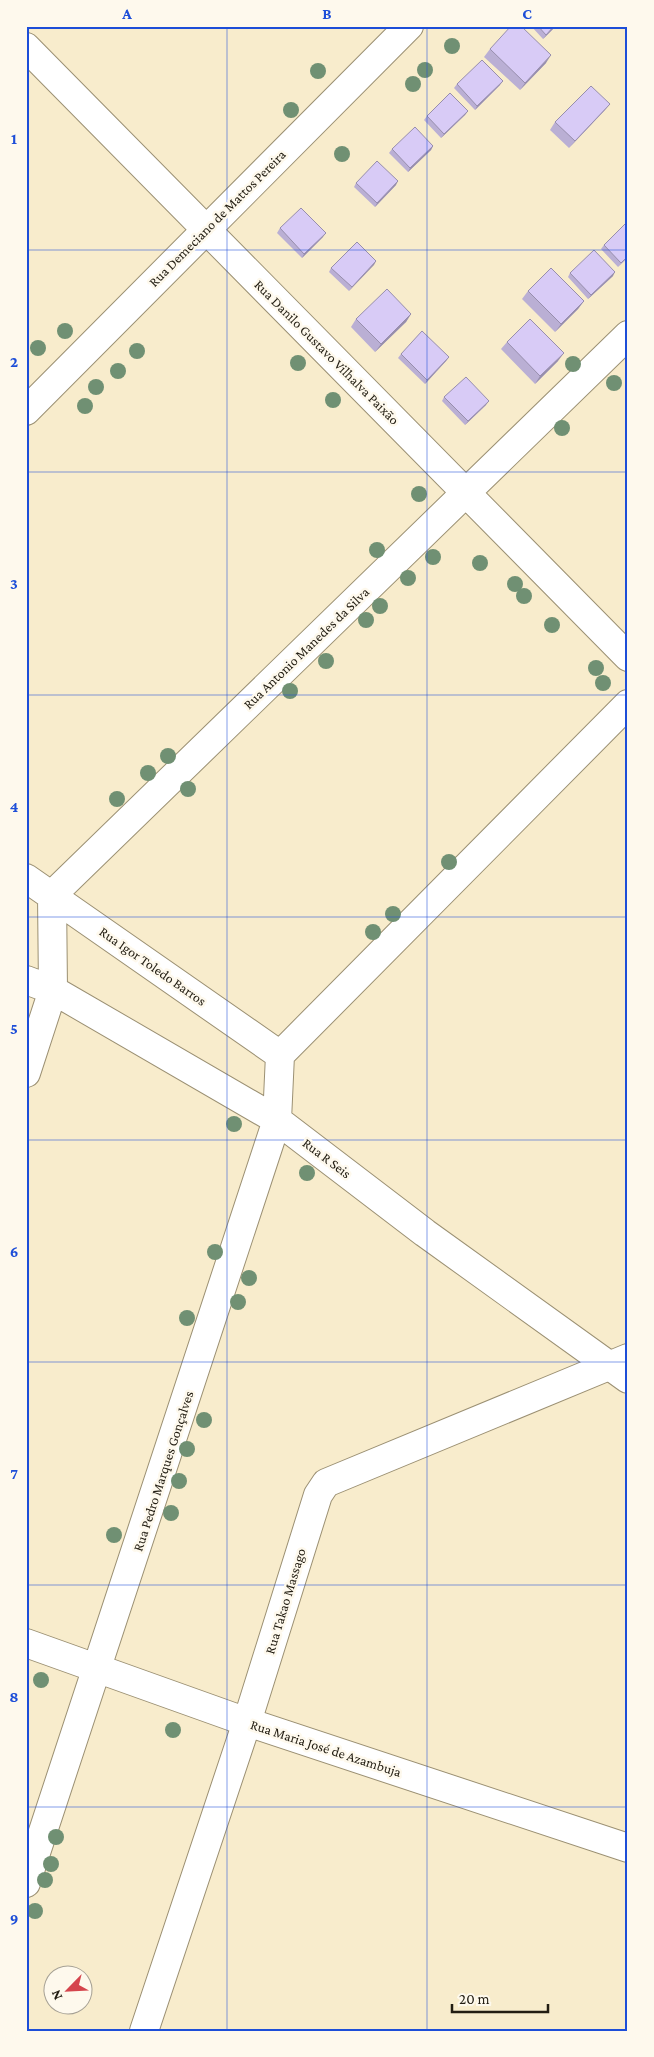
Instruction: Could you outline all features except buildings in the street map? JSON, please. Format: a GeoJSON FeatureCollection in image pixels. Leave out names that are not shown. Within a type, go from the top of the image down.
{"type":"FeatureCollection","features":[{"type":"Feature","properties":{"kind":"street","name":"Rua Demeciano de Mattos Pereira"},"geometry":{"type":"LineString","coordinates":[[26,410],[409,26]]}},
{"type":"Feature","properties":{"kind":"street","name":"Rua Danilo Gustavo Vilhalva Paixão"},"geometry":{"type":"LineString","coordinates":[[26,48],[628,657]]}},
{"type":"Feature","properties":{"kind":"street","name":"Rua Antonio Manedes da Silva"},"geometry":{"type":"LineString","coordinates":[[52,895],[628,335]]}},
{"type":"Feature","properties":{"kind":"street"},"geometry":{"type":"LineString","coordinates":[[280,1055],[628,704]]}},
{"type":"Feature","properties":{"kind":"street","name":"Rua Igor Toledo Barros"},"geometry":{"type":"LineString","coordinates":[[26,878],[280,1055]]}},
{"type":"Feature","properties":{"kind":"street"},"geometry":{"type":"LineString","coordinates":[[26,1073],[53,990],[52,895]]}},
{"type":"Feature","properties":{"kind":"street","name":"Rua R Seis"},"geometry":{"type":"LineString","coordinates":[[26,980],[53,990],[277,1120],[425,1233],[622,1368]]}},
{"type":"Feature","properties":{"kind":"street","name":"Rua Pedro Marques Gonçalves"},"geometry":{"type":"LineString","coordinates":[[26,1883],[98,1669],[277,1120],[280,1055]]}},
{"type":"Feature","properties":{"kind":"street","name":"Rua Takao Massago"},"geometry":{"type":"LineString","coordinates":[[144,2031],[247,1722],[318,1495],[326,1483],[622,1368]]}},
{"type":"Feature","properties":{"kind":"street","name":"Rua Maria José de Azambuja"},"geometry":{"type":"LineString","coordinates":[[26,1642],[247,1722],[628,1848]]}}]}
